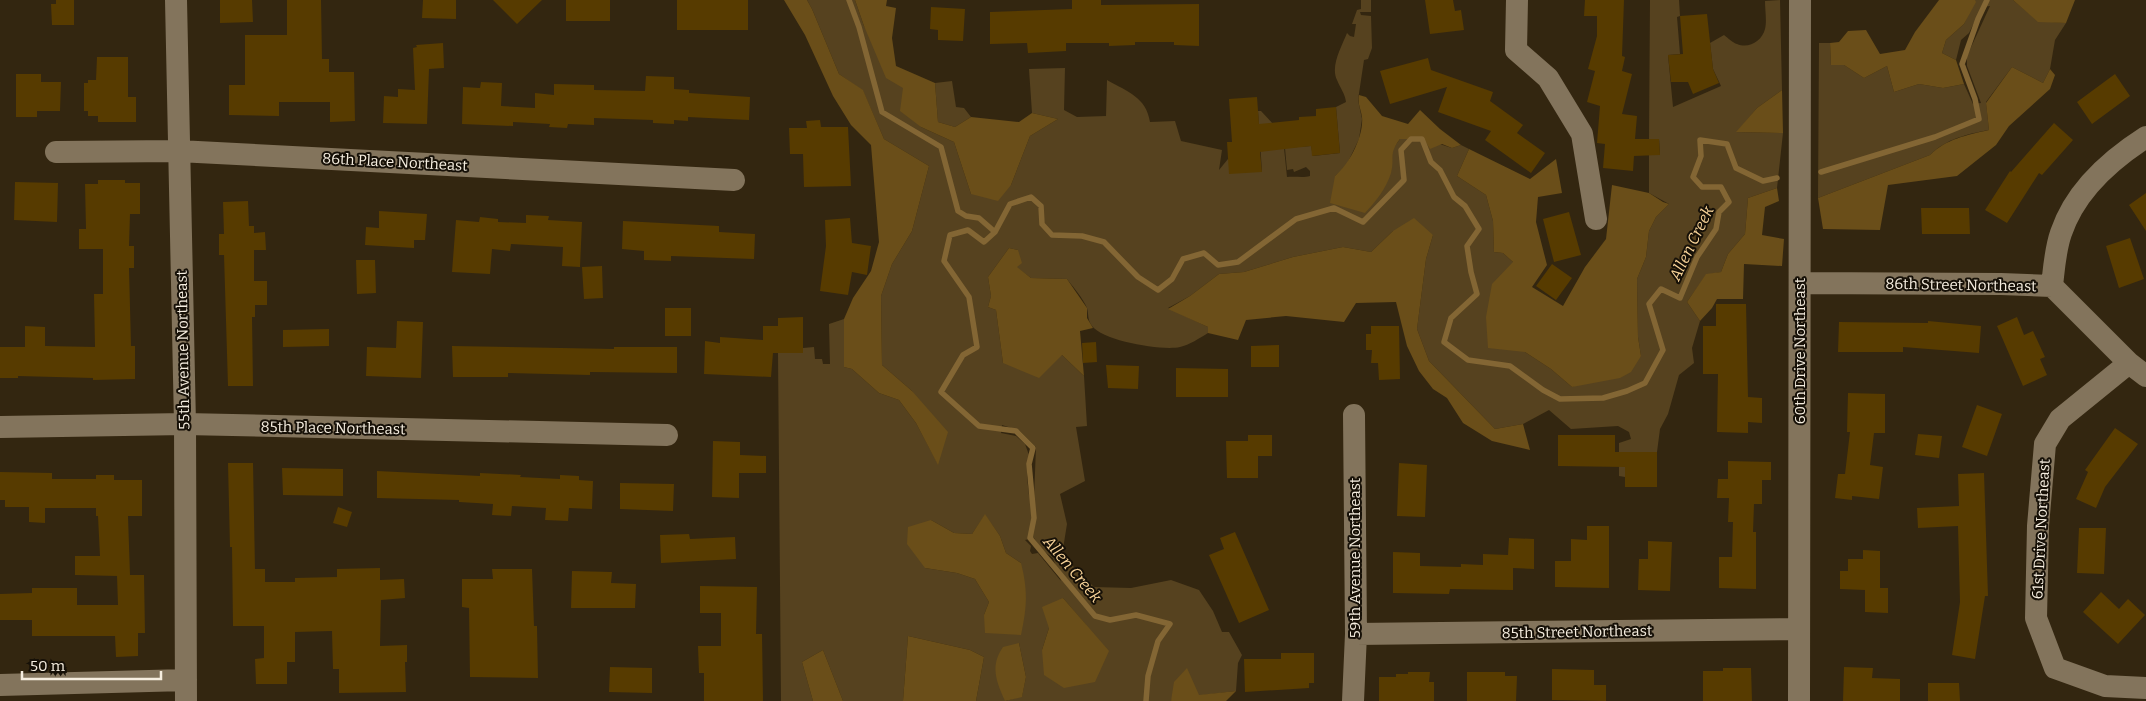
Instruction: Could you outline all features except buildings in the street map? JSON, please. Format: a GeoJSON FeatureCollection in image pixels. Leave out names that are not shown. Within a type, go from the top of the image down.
{"type":"FeatureCollection","features":[{"type":"Feature","properties":{"kind":"street","name":"55th Avenue Northeast"},"geometry":{"type":"LineString","coordinates":[[176,0],[185,424],[186,691]]}},
{"type":"Feature","properties":{"kind":"street"},"geometry":{"type":"LineString","coordinates":[[1517,0],[1516,50],[1548,78],[1582,134],[1596,219]]}},
{"type":"Feature","properties":{"kind":"street","name":"60th Drive Northeast"},"geometry":{"type":"LineString","coordinates":[[1799,701],[1800,0]]}},
{"type":"Feature","properties":{"kind":"street"},"geometry":{"type":"LineString","coordinates":[[2052,286],[2061,234],[2076,200],[2102,170],[2146,136]]}},
{"type":"Feature","properties":{"kind":"street","name":"86th Place Northeast"},"geometry":{"type":"LineString","coordinates":[[56,152],[178,150],[734,180]]}},
{"type":"Feature","properties":{"kind":"street","name":"86th Street Northeast"},"geometry":{"type":"LineString","coordinates":[[1800,283],[2052,286],[2137,369]]}},
{"type":"Feature","properties":{"kind":"street","name":"61st Drive Northeast"},"geometry":{"type":"LineString","coordinates":[[2137,369],[2060,418],[2046,444],[2038,526],[2036,618],[2055,668],[2105,686],[2146,688]]}},
{"type":"Feature","properties":{"kind":"street","name":"59th Avenue Northeast"},"geometry":{"type":"LineString","coordinates":[[1353,701],[1356,634],[1354,415]]}},
{"type":"Feature","properties":{"kind":"street","name":"85th Place Northeast"},"geometry":{"type":"LineString","coordinates":[[0,427],[185,424],[667,434]]}},
{"type":"Feature","properties":{"kind":"street","name":"85th Street Northeast"},"geometry":{"type":"LineString","coordinates":[[1356,634],[1798,629]]}},
{"type":"Feature","properties":{"kind":"street"},"geometry":{"type":"LineString","coordinates":[[0,685],[186,691]]}},
{"type":"Feature","properties":{"kind":"shaded area"},"geometry":{"type":"Polygon","coordinates":[[[784,0],[807,0],[839,74],[863,90],[884,139],[929,166],[912,231],[892,264],[881,296],[882,365],[912,391],[948,432],[938,465],[916,423],[899,400],[879,393],[852,369],[844,367],[844,319],[853,298],[871,271],[879,242],[871,145],[851,125],[833,96],[805,35],[784,0]]]}},
{"type":"Feature","properties":{"kind":"shaded area"},"geometry":{"type":"Polygon","coordinates":[[[807,0],[855,0],[864,26],[903,87],[921,127],[954,142],[971,194],[1011,185],[1030,136],[1058,119],[1032,113],[1029,69],[1065,68],[1064,110],[1077,117],[1106,116],[1107,80],[1135,96],[1145,107],[1150,122],[1175,121],[1181,141],[1222,150],[1219,170],[1228,159],[1262,172],[1258,111],[1261,111],[1274,125],[1284,148],[1287,177],[1310,176],[1310,171],[1306,167],[1294,172],[1293,169],[1287,170],[1285,148],[1311,146],[1313,156],[1340,153],[1336,107],[1346,102],[1335,74],[1336,62],[1347,33],[1354,37],[1356,24],[1352,24],[1357,10],[1361,9],[1361,0],[1371,0],[1371,12],[1360,12],[1361,15],[1371,16],[1372,48],[1368,59],[1364,60],[1358,100],[1362,119],[1359,139],[1345,168],[1335,176],[1391,172],[1392,150],[1400,139],[1424,139],[1452,148],[1461,145],[1469,149],[1457,176],[1486,195],[1493,221],[1494,252],[1503,253],[1513,262],[1525,352],[1551,369],[1572,387],[1641,356],[1638,337],[1637,279],[1646,257],[1649,231],[1656,217],[1669,204],[1649,193],[1649,155],[1660,155],[1659,139],[1649,139],[1650,0],[1679,0],[1680,16],[1677,17],[1680,54],[1668,55],[1673,107],[1721,86],[1713,69],[1710,43],[1724,35],[1734,43],[1750,45],[1754,43],[1761,37],[1765,29],[1765,1],[1780,0],[1782,90],[1757,108],[1737,132],[1783,133],[1777,188],[1748,198],[1745,234],[1728,254],[1721,272],[1706,275],[1687,302],[1700,321],[1692,348],[1694,363],[1679,375],[1668,414],[1660,429],[1657,452],[1625,452],[1625,477],[1619,476],[1619,443],[1631,439],[1629,432],[1618,426],[1571,429],[1549,410],[1523,424],[1495,429],[1429,361],[1417,329],[1426,259],[1433,235],[1393,231],[1371,252],[1343,247],[1293,257],[1244,272],[1219,274],[1190,296],[1168,308],[1208,327],[1208,333],[1198,339],[1183,346],[1172,348],[1133,344],[1098,331],[1090,324],[1087,308],[1083,300],[1067,279],[1031,278],[1016,267],[1018,250],[1009,248],[988,277],[991,296],[988,307],[996,310],[1003,363],[1062,355],[1084,376],[1087,426],[1076,427],[1085,481],[1060,494],[1067,524],[1062,555],[1094,587],[1131,588],[1171,580],[1199,590],[1213,611],[1222,632],[1229,632],[1242,655],[1238,663],[1236,691],[1172,699],[1171,701],[1005,701],[976,701],[984,657],[970,650],[908,636],[903,701],[843,701],[823,650],[802,662],[813,701],[781,701],[778,353],[803,353],[803,348],[814,347],[815,359],[822,359],[823,364],[830,364],[829,324],[844,319],[844,367],[852,369],[879,393],[899,400],[916,423],[938,464],[912,391],[882,365],[881,296],[892,264],[912,231],[929,166],[884,139],[863,91],[839,74],[807,0]],[[1002,425],[1001,433],[1016,436],[1025,444],[1029,455],[1027,477],[1029,495],[1034,498],[1036,447],[1020,431],[1002,425]],[[985,515],[972,534],[954,533],[931,520],[925,568],[957,573],[975,579],[989,602],[984,615],[1021,563],[1006,553],[1000,536],[985,515]],[[1034,538],[1025,540],[1031,546],[1030,551],[1032,554],[1038,553],[1061,581],[1053,558],[1042,550],[1034,538]],[[1063,598],[1049,628],[1042,650],[1086,625],[1063,598]],[[1019,643],[1005,701],[1022,696],[1026,677],[1019,643]]]}},
{"type":"Feature","properties":{"kind":"shaded area"},"geometry":{"type":"Polygon","coordinates":[[[855,0],[887,0],[886,6],[896,8],[892,38],[896,66],[935,83],[938,122],[955,127],[971,117],[1019,122],[1032,113],[1058,119],[1030,136],[1011,185],[998,201],[971,194],[954,142],[921,127],[900,111],[903,88],[886,78],[855,0]]]}},
{"type":"Feature","properties":{"kind":"shaded area"},"geometry":{"type":"Polygon","coordinates":[[[1939,0],[1975,0],[1976,2],[1964,24],[1946,40],[1942,53],[1956,60],[1964,84],[1943,88],[1919,84],[1894,92],[1887,66],[1864,78],[1844,65],[1831,65],[1830,43],[1839,42],[1848,31],[1866,30],[1880,54],[1905,50],[1915,32],[1939,0]]]}},
{"type":"Feature","properties":{"kind":"shaded area"},"geometry":{"type":"Polygon","coordinates":[[[1975,0],[2013,0],[2038,21],[2066,23],[2055,40],[2050,69],[2043,83],[2012,67],[1986,102],[1989,130],[1957,138],[1936,149],[1930,155],[1818,198],[1819,43],[1830,43],[1831,65],[1844,65],[1864,78],[1887,66],[1894,92],[1919,84],[1943,88],[1964,84],[1973,104],[1981,103],[1967,66],[1967,56],[1990,6],[1982,7],[1969,33],[1961,40],[1956,60],[1942,53],[1946,40],[1964,24],[1975,0]]]}},
{"type":"Feature","properties":{"kind":"shaded area"},"geometry":{"type":"Polygon","coordinates":[[[2013,0],[2075,0],[2066,23],[2038,22],[2013,0]]]}},
{"type":"Feature","properties":{"kind":"shaded area"},"geometry":{"type":"Polygon","coordinates":[[[2012,67],[2043,83],[2050,69],[2055,75],[2050,89],[2009,126],[1996,145],[1957,176],[1888,185],[1880,230],[1823,229],[1818,198],[1930,155],[1943,145],[1957,138],[1989,130],[1986,103],[2012,67]]]}},
{"type":"Feature","properties":{"kind":"shaded area"},"geometry":{"type":"Polygon","coordinates":[[[952,81],[956,107],[964,108],[971,117],[955,127],[938,122],[935,83],[952,81]]]}},
{"type":"Feature","properties":{"kind":"shaded area"},"geometry":{"type":"Polygon","coordinates":[[[1782,90],[1783,133],[1736,132],[1757,108],[1782,90]]]}},
{"type":"Feature","properties":{"kind":"shaded area"},"geometry":{"type":"Polygon","coordinates":[[[1359,95],[1366,97],[1382,116],[1408,124],[1420,110],[1461,145],[1452,148],[1442,144],[1430,149],[1424,139],[1400,139],[1393,153],[1391,173],[1386,184],[1377,199],[1365,213],[1330,203],[1335,176],[1355,150],[1361,133],[1362,117],[1359,95]]]}},
{"type":"Feature","properties":{"kind":"shaded area"},"geometry":{"type":"Polygon","coordinates":[[[1469,149],[1530,179],[1556,159],[1562,193],[1538,197],[1536,222],[1547,265],[1532,287],[1563,306],[1585,267],[1606,239],[1612,185],[1649,193],[1669,204],[1656,217],[1649,231],[1646,257],[1637,279],[1638,337],[1641,356],[1631,372],[1620,378],[1572,387],[1551,369],[1525,352],[1488,348],[1486,317],[1492,284],[1513,262],[1503,253],[1494,252],[1493,221],[1486,195],[1457,176],[1469,149]]]}},
{"type":"Feature","properties":{"kind":"shaded area"},"geometry":{"type":"Polygon","coordinates":[[[1777,188],[1779,201],[1765,207],[1762,235],[1784,239],[1782,266],[1744,264],[1743,299],[1717,299],[1712,308],[1700,321],[1687,302],[1706,274],[1721,272],[1728,254],[1745,234],[1748,198],[1777,188]]]}},
{"type":"Feature","properties":{"kind":"shaded area"},"geometry":{"type":"Polygon","coordinates":[[[1414,218],[1433,235],[1426,259],[1417,329],[1429,361],[1495,429],[1523,424],[1530,450],[1492,441],[1463,423],[1447,398],[1433,389],[1419,371],[1407,346],[1396,302],[1356,303],[1344,322],[1286,316],[1246,320],[1238,340],[1208,333],[1208,327],[1168,309],[1190,296],[1219,274],[1244,272],[1293,257],[1343,247],[1371,252],[1393,231],[1414,218]]]}},
{"type":"Feature","properties":{"kind":"shaded area"},"geometry":{"type":"Polygon","coordinates":[[[1009,248],[1018,250],[1022,263],[1017,267],[1031,278],[1067,279],[1087,308],[1087,318],[1093,328],[1080,331],[1084,376],[1062,355],[1039,378],[1003,363],[996,310],[988,307],[991,296],[988,277],[1009,248]]]}},
{"type":"Feature","properties":{"kind":"shaded area"},"geometry":{"type":"Polygon","coordinates":[[[985,514],[1000,536],[1006,553],[1021,563],[1026,599],[1021,635],[985,633],[984,615],[989,602],[975,579],[957,573],[925,568],[907,544],[908,527],[931,520],[954,533],[972,534],[985,514]]]}},
{"type":"Feature","properties":{"kind":"shaded area"},"geometry":{"type":"Polygon","coordinates":[[[1063,598],[1109,651],[1095,682],[1064,688],[1044,675],[1042,650],[1049,628],[1042,607],[1063,598]]]}},
{"type":"Feature","properties":{"kind":"shaded area"},"geometry":{"type":"Polygon","coordinates":[[[908,636],[970,650],[984,657],[976,701],[903,701],[908,636]]]}},
{"type":"Feature","properties":{"kind":"shaded area"},"geometry":{"type":"Polygon","coordinates":[[[1019,643],[1026,677],[1022,697],[1005,701],[997,680],[997,661],[1003,647],[1019,643]]]}},
{"type":"Feature","properties":{"kind":"shaded area"},"geometry":{"type":"Polygon","coordinates":[[[823,650],[843,701],[813,701],[802,662],[823,650]]]}},
{"type":"Feature","properties":{"kind":"shaded area"},"geometry":{"type":"Polygon","coordinates":[[[1187,668],[1199,695],[1236,691],[1226,701],[1171,701],[1174,682],[1187,668]]]}},
{"type":"Feature","properties":{"kind":"waterway"},"geometry":{"type":"LineString","coordinates":[[849,0],[859,27],[882,112],[941,147],[958,211],[966,216],[979,218],[995,232]]}},
{"type":"Feature","properties":{"kind":"waterway","name":"Allen Creek"},"geometry":{"type":"LineString","coordinates":[[1821,172],[1935,137],[1979,119],[1975,99],[1962,64],[1987,0]]}},
{"type":"Feature","properties":{"kind":"waterway","name":"Allen Creek"},"geometry":{"type":"LineString","coordinates":[[1146,701],[1148,676],[1158,641],[1170,624],[1136,615],[1110,620],[1095,616],[1030,538],[1034,518],[1029,464],[1033,448],[1016,431],[979,426],[941,392],[963,355],[977,347],[969,297],[944,261],[950,235],[968,230],[984,242],[995,232],[1010,204],[1031,197],[1041,206],[1042,224],[1052,235],[1082,236],[1104,242],[1138,277],[1158,290],[1172,279],[1183,259],[1204,253],[1218,265],[1238,262],[1296,219],[1334,208],[1363,222],[1404,180],[1401,150],[1411,139],[1422,139],[1431,162],[1440,170],[1454,197],[1465,206],[1479,229],[1467,246],[1477,294],[1451,318],[1444,342],[1468,360],[1510,366],[1543,390],[1560,399],[1603,398],[1645,383],[1663,350],[1649,304],[1661,289],[1680,298],[1697,257],[1716,229],[1719,212],[1729,202],[1721,187],[1702,187],[1693,177],[1701,156],[1700,140],[1727,144],[1736,168],[1763,181],[1777,178]]}}]}
